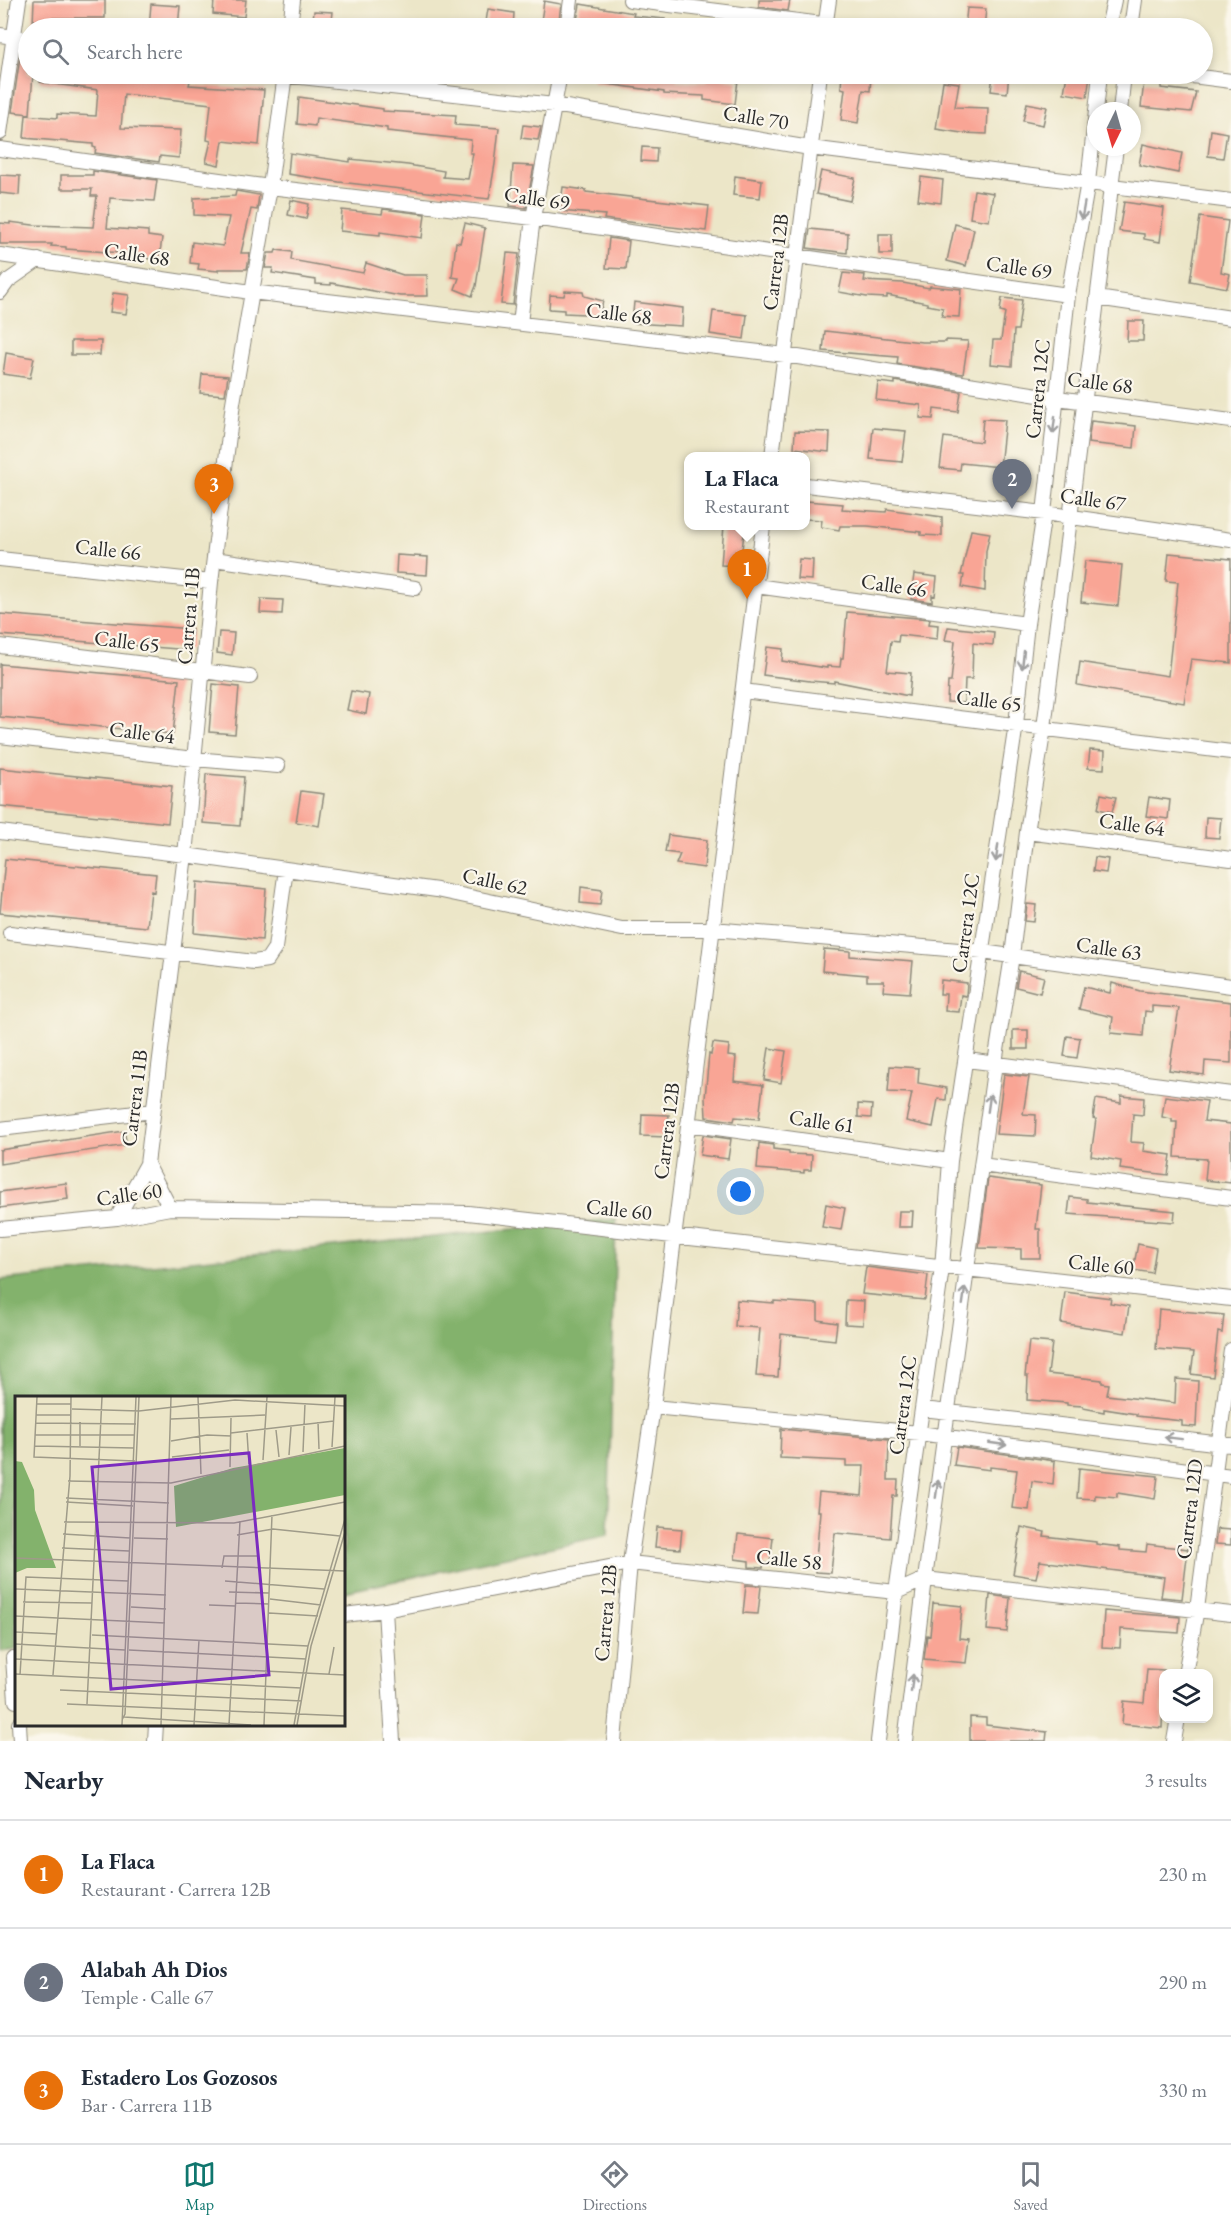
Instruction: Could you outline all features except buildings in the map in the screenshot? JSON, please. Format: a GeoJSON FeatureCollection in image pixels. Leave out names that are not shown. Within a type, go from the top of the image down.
{"type":"FeatureCollection","features":[{"type":"Feature","properties":{"kind":"street"},"geometry":{"type":"LineString","coordinates":[[0,133],[6,36],[19,0]]}},
{"type":"Feature","properties":{"kind":"street"},"geometry":{"type":"LineString","coordinates":[[291,18],[293,0]]}},
{"type":"Feature","properties":{"kind":"street"},"geometry":{"type":"LineString","coordinates":[[569,18],[572,0]]}},
{"type":"Feature","properties":{"kind":"street"},"geometry":{"type":"LineString","coordinates":[[630,0],[761,18]]}},
{"type":"Feature","properties":{"kind":"street"},"geometry":{"type":"LineString","coordinates":[[827,18],[829,0]]}},
{"type":"Feature","properties":{"kind":"street"},"geometry":{"type":"LineString","coordinates":[[1110,18],[1114,0]]}},
{"type":"Feature","properties":{"kind":"street"},"geometry":{"type":"LineString","coordinates":[[1132,18],[1135,0]]}},
{"type":"Feature","properties":{"kind":"street"},"geometry":{"type":"LineString","coordinates":[[1213,79],[1231,81]]}},
{"type":"Feature","properties":{"kind":"street","name":"Carrera 11B"},"geometry":{"type":"LineString","coordinates":[[117,1218],[147,1164],[185,855],[211,582],[233,403],[270,187],[280,84]]}},
{"type":"Feature","properties":{"kind":"street","name":"Calle 70"},"geometry":{"type":"LineString","coordinates":[[369,84],[554,105],[810,148],[1112,184],[1231,201]]}},
{"type":"Feature","properties":{"kind":"street"},"geometry":{"type":"LineString","coordinates":[[520,323],[533,218],[558,84]]}},
{"type":"Feature","properties":{"kind":"street","name":"Carrera 12B"},"geometry":{"type":"LineString","coordinates":[[773,452],[819,84]]}},
{"type":"Feature","properties":{"kind":"street","name":"Carrera 12C"},"geometry":{"type":"LineString","coordinates":[[1097,102],[1099,84]]}},
{"type":"Feature","properties":{"kind":"street"},"geometry":{"type":"LineString","coordinates":[[1121,102],[1123,84]]}},
{"type":"Feature","properties":{"kind":"street","name":"Calle 69"},"geometry":{"type":"LineString","coordinates":[[0,149],[270,187],[533,218],[1068,295]]}},
{"type":"Feature","properties":{"kind":"street","name":"Carrera 12C"},"geometry":{"type":"LineString","coordinates":[[878,1741],[896,1592],[942,1268],[950,1161],[1016,724],[1027,624],[1044,513],[1068,295],[1091,156]]}},
{"type":"Feature","properties":{"kind":"street"},"geometry":{"type":"LineString","coordinates":[[905,1741],[981,1165],[1012,956],[1027,832],[1044,728],[1115,156]]}},
{"type":"Feature","properties":{"kind":"street","name":"Calle 68"},"geometry":{"type":"LineString","coordinates":[[0,255],[251,292],[785,355],[1057,398],[1231,421]]}},
{"type":"Feature","properties":{"kind":"street"},"geometry":{"type":"LineString","coordinates":[[0,292],[8,282],[38,260]]}},
{"type":"Feature","properties":{"kind":"street"},"geometry":{"type":"LineString","coordinates":[[1097,298],[1231,318]]}},
{"type":"Feature","properties":{"kind":"street","name":"Calle 67"},"geometry":{"type":"LineString","coordinates":[[810,485],[1044,513],[1231,540]]}},
{"type":"Feature","properties":{"kind":"street","name":"Carrera 12B"},"geometry":{"type":"LineString","coordinates":[[614,1741],[630,1563],[653,1407],[762,530]]}},
{"type":"Feature","properties":{"kind":"street","name":"Calle 66"},"geometry":{"type":"LineString","coordinates":[[0,559],[211,582]]}},
{"type":"Feature","properties":{"kind":"street"},"geometry":{"type":"LineString","coordinates":[[214,559],[415,588]]}},
{"type":"Feature","properties":{"kind":"street","name":"Calle 66"},"geometry":{"type":"LineString","coordinates":[[756,586],[1027,624]]}},
{"type":"Feature","properties":{"kind":"street","name":"Calle 65"},"geometry":{"type":"LineString","coordinates":[[0,646],[250,677]]}},
{"type":"Feature","properties":{"kind":"street","name":"Calle 65"},"geometry":{"type":"LineString","coordinates":[[742,691],[1231,753]]}},
{"type":"Feature","properties":{"kind":"street","name":"Calle 64"},"geometry":{"type":"LineString","coordinates":[[0,736],[194,759],[278,766]]}},
{"type":"Feature","properties":{"kind":"street","name":"Calle 62"},"geometry":{"type":"LineString","coordinates":[[0,832],[437,890],[622,929],[713,928],[982,952]]}},
{"type":"Feature","properties":{"kind":"street","name":"Calle 64"},"geometry":{"type":"LineString","coordinates":[[1027,832],[1231,859]]}},
{"type":"Feature","properties":{"kind":"street"},"geometry":{"type":"LineString","coordinates":[[10,933],[254,962],[267,960],[275,948],[286,869]]}},
{"type":"Feature","properties":{"kind":"street","name":"Calle 63"},"geometry":{"type":"LineString","coordinates":[[982,952],[1231,986]]}},
{"type":"Feature","properties":{"kind":"street"},"geometry":{"type":"LineString","coordinates":[[967,1060],[1231,1094]]}},
{"type":"Feature","properties":{"kind":"street"},"geometry":{"type":"LineString","coordinates":[[0,1129],[153,1111]]}},
{"type":"Feature","properties":{"kind":"street","name":"Calle 61"},"geometry":{"type":"LineString","coordinates":[[688,1124],[950,1161]]}},
{"type":"Feature","properties":{"kind":"street","name":"Carrera 11B"},"geometry":{"type":"LineString","coordinates":[[147,1164],[170,1208]]}},
{"type":"Feature","properties":{"kind":"street"},"geometry":{"type":"LineString","coordinates":[[981,1165],[1231,1198]]}},
{"type":"Feature","properties":{"kind":"street","name":"Calle 60"},"geometry":{"type":"LineString","coordinates":[[0,1229],[117,1218],[170,1208],[468,1213],[1231,1299]]}},
{"type":"Feature","properties":{"kind":"street","name":"Carrera 12D"},"geometry":{"type":"LineString","coordinates":[[1186,1669],[1197,1609],[1215,1473],[1225,1444],[1231,1350]]}},
{"type":"Feature","properties":{"kind":"street"},"geometry":{"type":"LineString","coordinates":[[653,1407],[919,1433],[1231,1476]]}},
{"type":"Feature","properties":{"kind":"street"},"geometry":{"type":"LineString","coordinates":[[923,1409],[1225,1444]]}},
{"type":"Feature","properties":{"kind":"street","name":"Calle 58"},"geometry":{"type":"LineString","coordinates":[[345,1615],[385,1610],[630,1563],[896,1592]]}},
{"type":"Feature","properties":{"kind":"street"},"geometry":{"type":"LineString","coordinates":[[896,1592],[925,1579],[1231,1614]]}},
{"type":"Feature","properties":{"kind":"street"},"geometry":{"type":"LineString","coordinates":[[385,1610],[393,1741]]}},
{"type":"Feature","properties":{"kind":"street"},"geometry":{"type":"LineString","coordinates":[[10,1659],[15,1694]]}},
{"type":"Feature","properties":{"kind":"street"},"geometry":{"type":"LineString","coordinates":[[1174,1741],[1177,1723]]}},
{"type":"Feature","properties":{"kind":"street"},"geometry":{"type":"LineString","coordinates":[[19,1726],[20,1741]]}},
{"type":"Feature","properties":{"kind":"street"},"geometry":{"type":"LineString","coordinates":[[155,1741],[156,1726]]}},
{"type":"Feature","properties":{"kind":"green space"},"geometry":{"type":"Polygon","coordinates":[[[616,1219],[608,1535],[345,1592],[345,1396],[15,1396],[15,1649],[0,1651],[0,1280],[616,1219]]]}},
{"type":"Feature","properties":{"kind":"place","name":"Alabah Ah Dios"},"geometry":{"type":"Point","coordinates":[1012,509]}},
{"type":"Feature","properties":{"kind":"place","name":"Estadero Los Gozosos"},"geometry":{"type":"Point","coordinates":[214,514]}},
{"type":"Feature","properties":{"kind":"place","name":"La Flaca"},"geometry":{"type":"Point","coordinates":[747,599]}}]}
